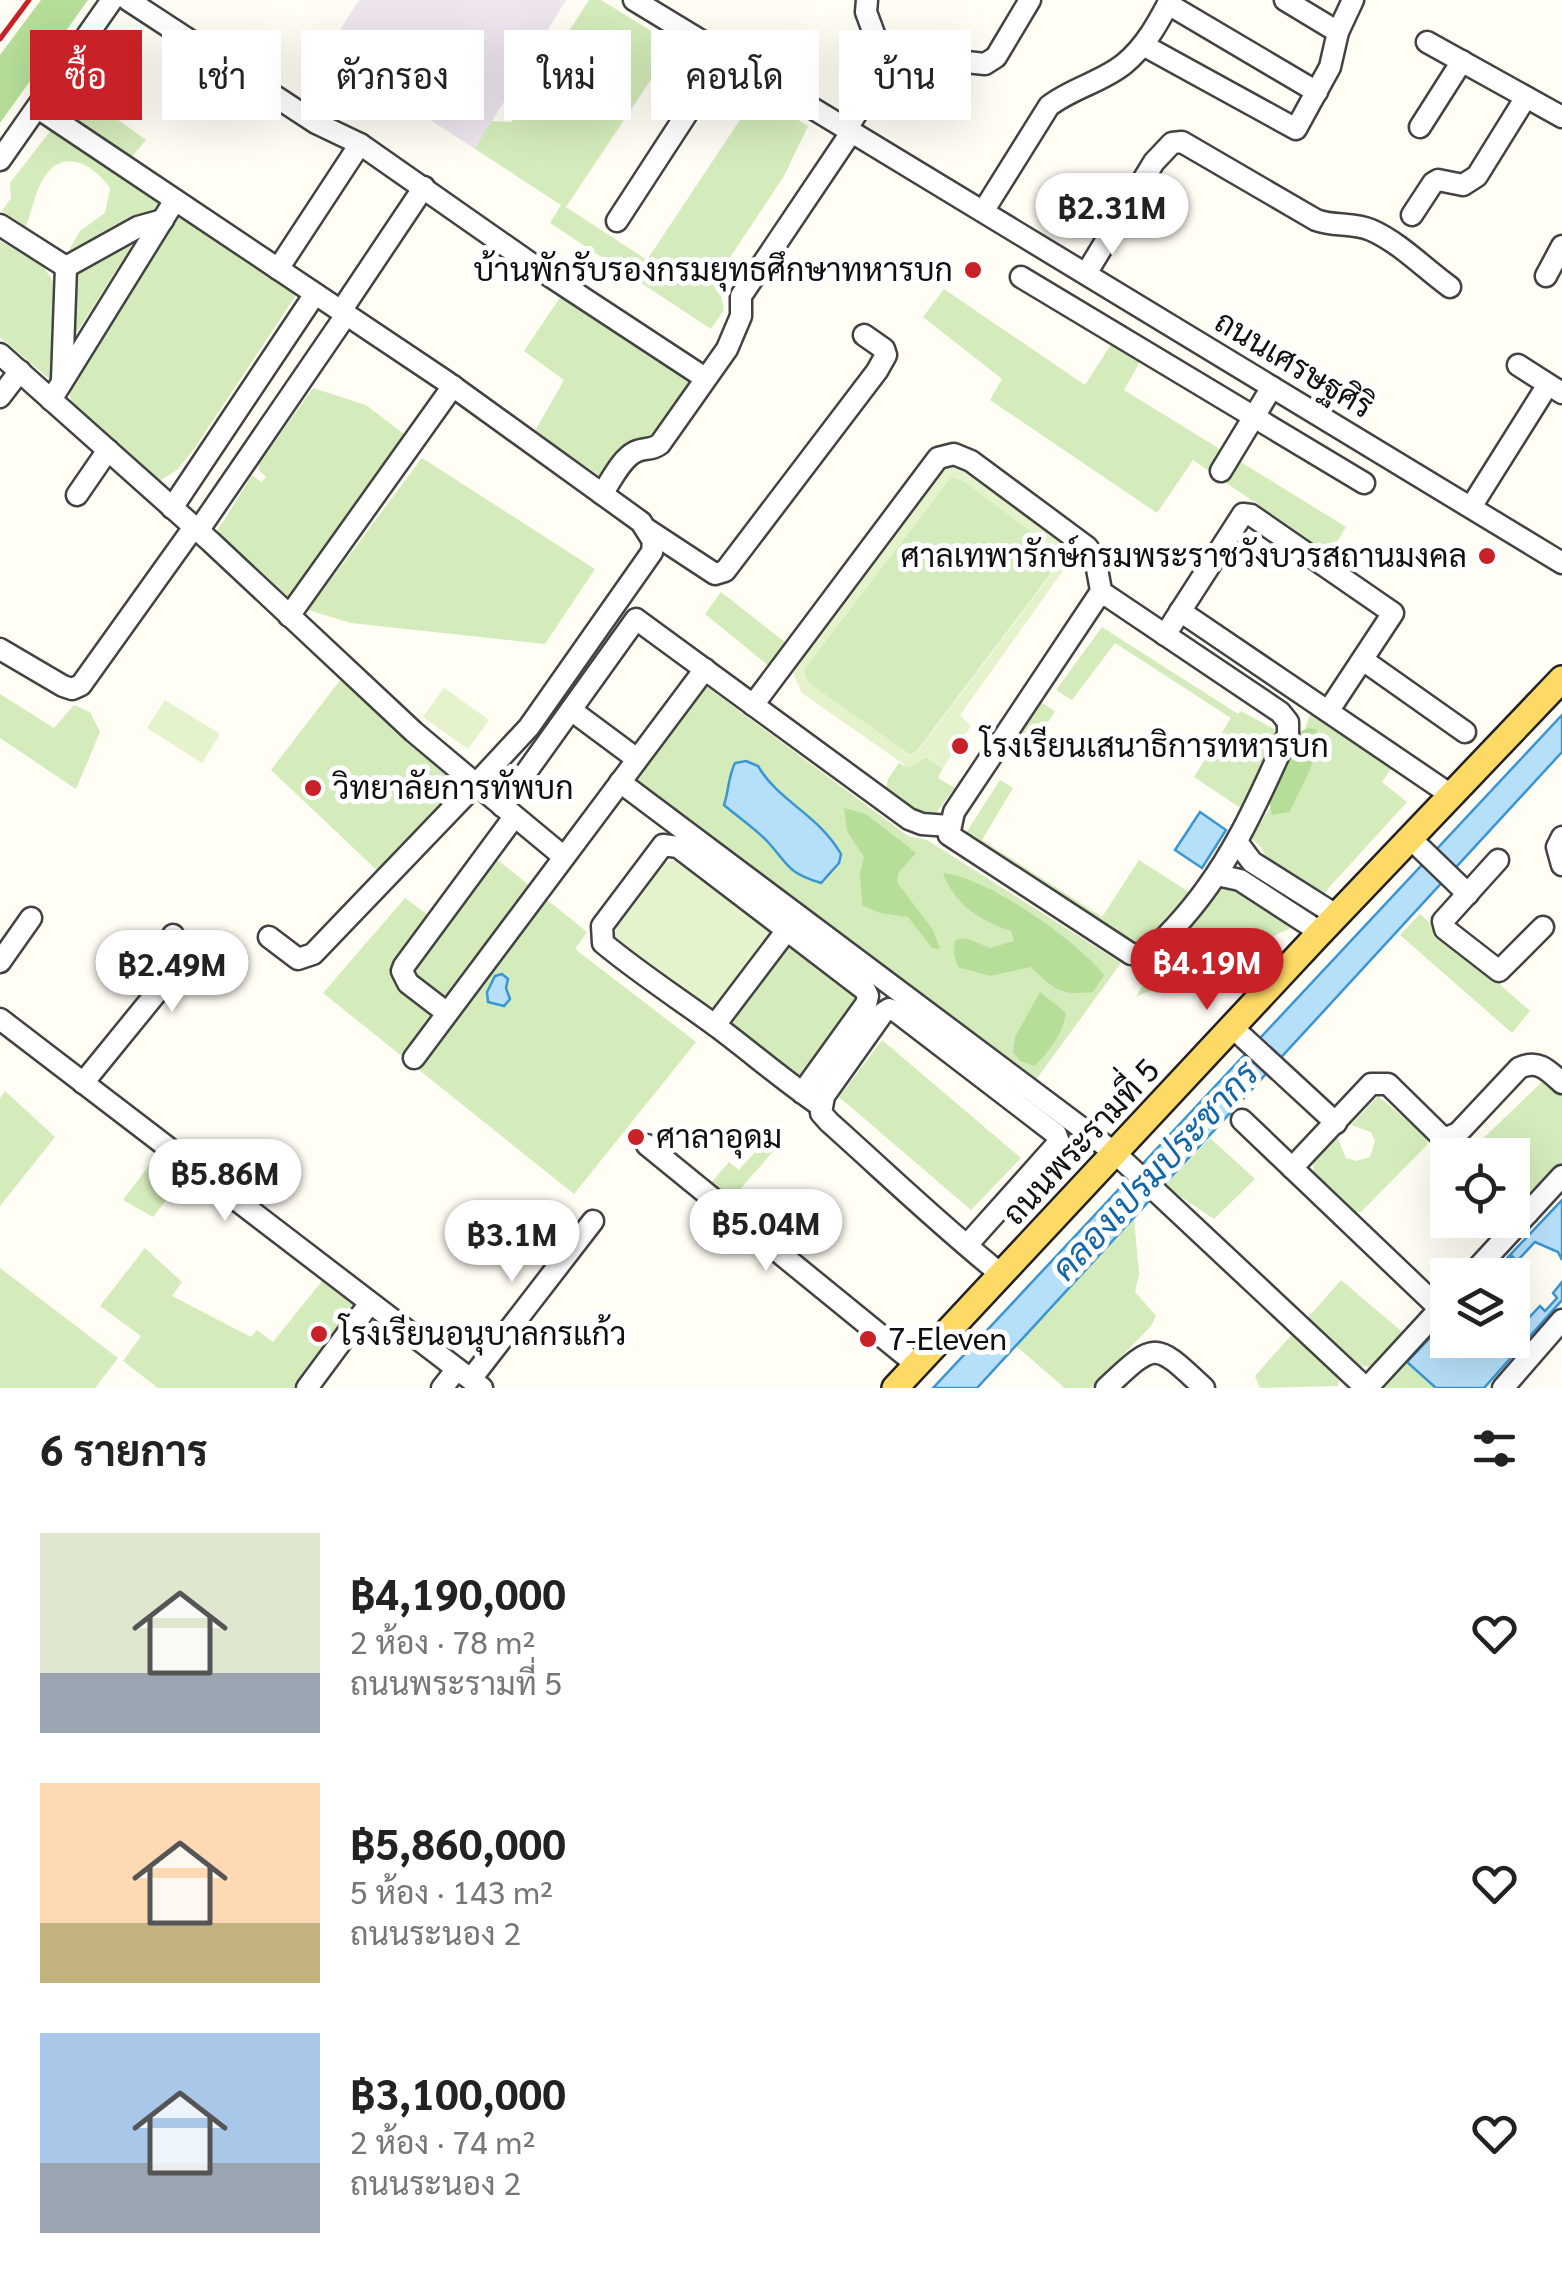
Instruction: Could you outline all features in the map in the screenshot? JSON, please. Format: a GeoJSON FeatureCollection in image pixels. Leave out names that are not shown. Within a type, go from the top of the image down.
{"type":"FeatureCollection","features":[{"type":"Feature","properties":{"kind":"main road","name":"ถนนพระรามที่ 5"},"geometry":{"type":"LineString","coordinates":[[895,1388],[1002,1275],[1123,1161],[1239,1034],[1328,923],[1416,844],[1451,795],[1562,679]]}},
{"type":"Feature","properties":{"kind":"street"},"geometry":{"type":"LineString","coordinates":[[91,30],[112,0]]}},
{"type":"Feature","properties":{"kind":"street"},"geometry":{"type":"LineString","coordinates":[[128,0],[316,123],[360,144],[533,265],[705,378]]}},
{"type":"Feature","properties":{"kind":"street","name":"ถนนเศรษฐศิริ"},"geometry":{"type":"LineString","coordinates":[[634,0],[685,30]]}},
{"type":"Feature","properties":{"kind":"street"},"geometry":{"type":"LineString","coordinates":[[971,63],[985,64],[996,56],[1030,0]]}},
{"type":"Feature","properties":{"kind":"street"},"geometry":{"type":"LineString","coordinates":[[1285,0],[1338,32]]}},
{"type":"Feature","properties":{"kind":"street"},"geometry":{"type":"LineString","coordinates":[[1143,44],[1296,129],[1335,55],[1338,32],[1354,0]]}},
{"type":"Feature","properties":{"kind":"street"},"geometry":{"type":"LineString","coordinates":[[863,2],[873,30]]}},
{"type":"Feature","properties":{"kind":"street"},"geometry":{"type":"LineString","coordinates":[[984,210],[1049,106],[1123,65],[1143,44],[1169,2],[1317,92]]}},
{"type":"Feature","properties":{"kind":"street"},"geometry":{"type":"LineString","coordinates":[[1427,42],[1562,117]]}},
{"type":"Feature","properties":{"kind":"street"},"geometry":{"type":"LineString","coordinates":[[1420,127],[1462,61]]}},
{"type":"Feature","properties":{"kind":"street"},"geometry":{"type":"LineString","coordinates":[[1412,215],[1438,180],[1463,185],[1477,176],[1526,97]]}},
{"type":"Feature","properties":{"kind":"street","name":"ถนนเศรษฐศิริ"},"geometry":{"type":"LineString","coordinates":[[819,111],[1562,563]]}},
{"type":"Feature","properties":{"kind":"street"},"geometry":{"type":"LineString","coordinates":[[0,160],[30,119]]}},
{"type":"Feature","properties":{"kind":"street"},"geometry":{"type":"LineString","coordinates":[[56,120],[453,386],[714,574],[725,571],[877,371],[886,355],[884,349],[864,335]]}},
{"type":"Feature","properties":{"kind":"street"},"geometry":{"type":"LineString","coordinates":[[617,220],[682,120]]}},
{"type":"Feature","properties":{"kind":"street"},"geometry":{"type":"LineString","coordinates":[[602,494],[630,454],[660,444],[738,330],[741,296],[856,120]]}},
{"type":"Feature","properties":{"kind":"street"},"geometry":{"type":"LineString","coordinates":[[1087,272],[1154,162],[1172,143],[1182,142],[1316,220],[1334,227],[1350,225],[1370,230],[1450,287]]}},
{"type":"Feature","properties":{"kind":"street"},"geometry":{"type":"LineString","coordinates":[[278,269],[360,144]]}},
{"type":"Feature","properties":{"kind":"street"},"geometry":{"type":"LineString","coordinates":[[0,650],[63,686],[72,689],[81,685],[196,529],[344,313],[424,187]]}},
{"type":"Feature","properties":{"kind":"street"},"geometry":{"type":"LineString","coordinates":[[57,391],[175,200]]}},
{"type":"Feature","properties":{"kind":"street"},"geometry":{"type":"LineString","coordinates":[[66,267],[138,227],[163,220]]}},
{"type":"Feature","properties":{"kind":"street"},"geometry":{"type":"LineString","coordinates":[[0,225],[66,267]]}},
{"type":"Feature","properties":{"kind":"street"},"geometry":{"type":"LineString","coordinates":[[1546,276],[1562,246]]}},
{"type":"Feature","properties":{"kind":"street"},"geometry":{"type":"LineString","coordinates":[[57,391],[66,267]]}},
{"type":"Feature","properties":{"kind":"street"},"geometry":{"type":"LineString","coordinates":[[1021,277],[1364,483]]}},
{"type":"Feature","properties":{"kind":"street"},"geometry":{"type":"LineString","coordinates":[[172,508],[315,294]]}},
{"type":"Feature","properties":{"kind":"street"},"geometry":{"type":"LineString","coordinates":[[0,354],[20,371],[57,391],[108,450],[414,732],[564,857]]}},
{"type":"Feature","properties":{"kind":"street"},"geometry":{"type":"LineString","coordinates":[[1471,507],[1552,394],[1518,366]]}},
{"type":"Feature","properties":{"kind":"street"},"geometry":{"type":"LineString","coordinates":[[0,397],[20,371]]}},
{"type":"Feature","properties":{"kind":"street"},"geometry":{"type":"LineString","coordinates":[[290,616],[453,386]]}},
{"type":"Feature","properties":{"kind":"street"},"geometry":{"type":"LineString","coordinates":[[1222,471],[1272,386]]}},
{"type":"Feature","properties":{"kind":"street"},"geometry":{"type":"LineString","coordinates":[[77,495],[108,450]]}},
{"type":"Feature","properties":{"kind":"street"},"geometry":{"type":"LineString","coordinates":[[753,705],[938,458],[954,454],[971,460],[1087,548],[1095,558],[1102,596],[1165,634],[1280,712],[1288,722],[1288,734],[1237,842],[1217,875],[1193,908],[1153,950],[1142,956],[1131,954],[949,835],[949,826],[964,796],[1098,596],[1102,596]]}},
{"type":"Feature","properties":{"kind":"street"},"geometry":{"type":"LineString","coordinates":[[1165,634],[1244,514],[1251,515],[1394,613],[1329,710]]}},
{"type":"Feature","properties":{"kind":"street"},"geometry":{"type":"LineString","coordinates":[[269,937],[298,959],[313,954],[530,727],[652,552],[648,530]]}},
{"type":"Feature","properties":{"kind":"street"},"geometry":{"type":"LineString","coordinates":[[617,605],[909,819],[949,826]]}},
{"type":"Feature","properties":{"kind":"street"},"geometry":{"type":"LineString","coordinates":[[1180,610],[1451,795]]}},
{"type":"Feature","properties":{"kind":"street"},"geometry":{"type":"LineString","coordinates":[[447,1013],[408,983],[402,972],[404,966],[571,710],[636,619]]}},
{"type":"Feature","properties":{"kind":"street"},"geometry":{"type":"LineString","coordinates":[[1363,660],[1465,732]]}},
{"type":"Feature","properties":{"kind":"street"},"geometry":{"type":"LineString","coordinates":[[414,1058],[704,669]]}},
{"type":"Feature","properties":{"kind":"street"},"geometry":{"type":"LineString","coordinates":[[571,710],[637,759]]}},
{"type":"Feature","properties":{"kind":"street"},"geometry":{"type":"LineString","coordinates":[[620,782],[1123,1161],[1359,1386],[1430,1318]]}},
{"type":"Feature","properties":{"kind":"street"},"geometry":{"type":"LineString","coordinates":[[1562,837],[1557,847],[1562,865]]}},
{"type":"Feature","properties":{"kind":"street"},"geometry":{"type":"LineString","coordinates":[[1237,842],[1252,862],[1328,923]]}},
{"type":"Feature","properties":{"kind":"street"},"geometry":{"type":"LineString","coordinates":[[1416,844],[1465,891]]}},
{"type":"Feature","properties":{"kind":"street"},"geometry":{"type":"LineString","coordinates":[[802,1092],[868,996],[865,990],[678,846],[663,845],[602,926],[603,943],[641,974],[821,1106]]}},
{"type":"Feature","properties":{"kind":"street"},"geometry":{"type":"LineString","coordinates":[[1498,860],[1465,891],[1444,921],[1445,928],[1493,968],[1504,968],[1543,927]]}},
{"type":"Feature","properties":{"kind":"street"},"geometry":{"type":"LineString","coordinates":[[1217,875],[1240,880],[1328,923]]}},
{"type":"Feature","properties":{"kind":"street"},"geometry":{"type":"LineString","coordinates":[[0,962],[31,918]]}},
{"type":"Feature","properties":{"kind":"street"},"geometry":{"type":"LineString","coordinates":[[715,1025],[787,930]]}},
{"type":"Feature","properties":{"kind":"street"},"geometry":{"type":"LineString","coordinates":[[83,1084],[184,959],[173,936]]}},
{"type":"Feature","properties":{"kind":"street"},"geometry":{"type":"LineString","coordinates":[[967,1245],[1059,1142],[1056,1134],[890,1009],[882,1013],[824,1096],[822,1112],[829,1122],[967,1245],[1002,1275]]}},
{"type":"Feature","properties":{"kind":"street"},"geometry":{"type":"LineString","coordinates":[[0,1019],[470,1379]]}},
{"type":"Feature","properties":{"kind":"street"},"geometry":{"type":"LineString","coordinates":[[1239,1034],[1336,1123]]}},
{"type":"Feature","properties":{"kind":"street"},"geometry":{"type":"LineString","coordinates":[[1447,1138],[1458,1133],[1520,1068],[1530,1063],[1538,1064],[1562,1083]]}},
{"type":"Feature","properties":{"kind":"street"},"geometry":{"type":"LineString","coordinates":[[1292,1168],[1371,1084],[1380,1082],[1388,1084],[1443,1138]]}},
{"type":"Feature","properties":{"kind":"street"},"geometry":{"type":"LineString","coordinates":[[1242,1120],[1430,1292]]}},
{"type":"Feature","properties":{"kind":"street"},"geometry":{"type":"LineString","coordinates":[[647,1145],[917,1365]]}},
{"type":"Feature","properties":{"kind":"street"},"geometry":{"type":"LineString","coordinates":[[1530,1199],[1562,1176]]}},
{"type":"Feature","properties":{"kind":"street"},"geometry":{"type":"LineString","coordinates":[[442,1388],[470,1379],[593,1221]]}},
{"type":"Feature","properties":{"kind":"street"},"geometry":{"type":"LineString","coordinates":[[307,1388],[370,1303]]}},
{"type":"Feature","properties":{"kind":"street"},"geometry":{"type":"LineString","coordinates":[[1503,1388],[1562,1320]]}},
{"type":"Feature","properties":{"kind":"street"},"geometry":{"type":"LineString","coordinates":[[1106,1388],[1142,1354],[1156,1350],[1166,1353],[1204,1388]]}},
{"type":"Feature","properties":{"kind":"shaded area"},"geometry":{"type":"Polygon","coordinates":[[[359,0],[566,0],[548,30],[504,30],[504,102],[475,149],[430,120],[484,120],[484,30],[340,30],[359,0]]]}},
{"type":"Feature","properties":{"kind":"green space"},"geometry":{"type":"Polygon","coordinates":[[[41,0],[88,0],[67,30],[30,30],[30,81],[0,123],[0,55],[41,0]]]}},
{"type":"Feature","properties":{"kind":"green space"},"geometry":{"type":"Polygon","coordinates":[[[589,0],[601,0],[651,31],[651,80],[631,110],[631,30],[570,30],[589,0]]]}},
{"type":"Feature","properties":{"kind":"green space"},"geometry":{"type":"Polygon","coordinates":[[[118,120],[146,140],[130,159],[74,121],[118,120]]]}},
{"type":"Feature","properties":{"kind":"green space"},"geometry":{"type":"Polygon","coordinates":[[[624,120],[566,207],[647,260],[740,120],[798,120],[808,126],[784,176],[717,277],[724,310],[711,329],[550,223],[561,205],[475,149],[491,121],[624,120]]]}},
{"type":"Feature","properties":{"kind":"green space"},"geometry":{"type":"Polygon","coordinates":[[[52,129],[162,201],[165,208],[75,255],[69,250],[80,231],[105,213],[110,188],[90,168],[65,162],[56,165],[44,178],[26,227],[2,211],[11,198],[10,183],[52,129]]]}},
{"type":"Feature","properties":{"kind":"green space"},"geometry":{"type":"Polygon","coordinates":[[[182,215],[298,292],[194,449],[177,470],[154,484],[73,406],[68,390],[175,217],[182,215]]]}},
{"type":"Feature","properties":{"kind":"green space"},"geometry":{"type":"Polygon","coordinates":[[[129,239],[131,247],[72,340],[71,280],[82,266],[129,239]]]}},
{"type":"Feature","properties":{"kind":"green space"},"geometry":{"type":"Polygon","coordinates":[[[0,241],[43,266],[59,291],[53,382],[0,337],[0,241]]]}},
{"type":"Feature","properties":{"kind":"green space"},"geometry":{"type":"Polygon","coordinates":[[[944,289],[1085,385],[1115,338],[1144,355],[1124,390],[1346,527],[1330,554],[1193,460],[1157,513],[990,400],[1002,379],[923,317],[944,289]]]}},
{"type":"Feature","properties":{"kind":"green space"},"geometry":{"type":"Polygon","coordinates":[[[563,293],[694,379],[654,441],[630,445],[603,478],[535,431],[564,380],[524,351],[563,293]]]}},
{"type":"Feature","properties":{"kind":"green space"},"geometry":{"type":"Polygon","coordinates":[[[313,388],[366,405],[405,435],[290,603],[216,533],[252,475],[261,482],[266,477],[259,464],[313,388]]]}},
{"type":"Feature","properties":{"kind":"green space"},"geometry":{"type":"Polygon","coordinates":[[[422,458],[595,569],[545,644],[351,623],[308,610],[422,458]]]}},
{"type":"Feature","properties":{"kind":"green space"},"geometry":{"type":"Polygon","coordinates":[[[958,466],[967,470],[1065,542],[1070,561],[960,715],[971,726],[943,768],[927,757],[909,768],[802,693],[793,673],[796,663],[938,470],[958,466]],[[951,477],[804,669],[807,682],[911,755],[918,751],[1055,569],[1059,558],[1041,539],[962,480],[951,477]]]}},
{"type":"Feature","properties":{"kind":"green space"},"geometry":{"type":"Polygon","coordinates":[[[951,477],[962,480],[1042,539],[1059,558],[917,751],[910,755],[807,682],[804,669],[951,477]]]}},
{"type":"Feature","properties":{"kind":"green space"},"geometry":{"type":"Polygon","coordinates":[[[721,592],[786,643],[770,667],[705,614],[721,592]]]}},
{"type":"Feature","properties":{"kind":"green space"},"geometry":{"type":"Polygon","coordinates":[[[1102,627],[1238,714],[1241,711],[1274,729],[1276,736],[1242,809],[1194,777],[1231,718],[1115,643],[1072,700],[1056,690],[1102,627]]]}},
{"type":"Feature","properties":{"kind":"green space"},"geometry":{"type":"Polygon","coordinates":[[[341,679],[457,784],[382,875],[271,770],[341,679]]]}},
{"type":"Feature","properties":{"kind":"green space"},"geometry":{"type":"Polygon","coordinates":[[[703,684],[908,836],[927,840],[1121,963],[1035,1081],[634,786],[632,777],[703,684]]]}},
{"type":"Feature","properties":{"kind":"green space"},"geometry":{"type":"Polygon","coordinates":[[[444,688],[489,720],[468,749],[423,717],[444,688]]]}},
{"type":"Feature","properties":{"kind":"green space"},"geometry":{"type":"Polygon","coordinates":[[[0,694],[54,728],[74,705],[90,712],[100,732],[76,789],[0,738],[0,694]]]}},
{"type":"Feature","properties":{"kind":"green space"},"geometry":{"type":"Polygon","coordinates":[[[165,700],[220,734],[202,763],[147,728],[165,700]]]}},
{"type":"Feature","properties":{"kind":"green space"},"geometry":{"type":"Polygon","coordinates":[[[1039,701],[1055,711],[1025,757],[1008,746],[1039,701]]]}},
{"type":"Feature","properties":{"kind":"green space"},"geometry":{"type":"Polygon","coordinates":[[[1311,713],[1392,767],[1382,782],[1407,802],[1324,893],[1266,857],[1251,838],[1281,790],[1311,713]]]}},
{"type":"Feature","properties":{"kind":"green space"},"geometry":{"type":"Polygon","coordinates":[[[1316,729],[1318,738],[1309,771],[1290,812],[1272,815],[1269,802],[1299,732],[1316,729]]]}},
{"type":"Feature","properties":{"kind":"green space"},"geometry":{"type":"Polygon","coordinates":[[[926,757],[943,768],[938,778],[955,788],[936,813],[916,810],[886,790],[899,763],[904,766],[926,757]]]}},
{"type":"Feature","properties":{"kind":"green space"},"geometry":{"type":"Polygon","coordinates":[[[1000,780],[1013,788],[982,840],[1102,917],[1139,860],[1189,892],[1143,944],[1131,945],[964,836],[1000,780]]]}},
{"type":"Feature","properties":{"kind":"green space"},"geometry":{"type":"Polygon","coordinates":[[[844,808],[866,814],[916,853],[899,872],[897,882],[933,930],[940,949],[932,948],[908,917],[880,913],[862,905],[860,873],[864,857],[847,831],[844,808]]]}},
{"type":"Feature","properties":{"kind":"green space"},"geometry":{"type":"Polygon","coordinates":[[[484,849],[587,932],[575,949],[696,1042],[574,1194],[323,993],[405,898],[432,918],[484,849]]]}},
{"type":"Feature","properties":{"kind":"green space"},"geometry":{"type":"Polygon","coordinates":[[[678,860],[770,928],[770,940],[718,1010],[705,1011],[613,942],[612,929],[662,863],[678,860]]]}},
{"type":"Feature","properties":{"kind":"green space"},"geometry":{"type":"Polygon","coordinates":[[[943,873],[983,886],[1052,928],[1104,975],[1093,992],[1058,989],[1031,967],[990,976],[958,967],[955,940],[966,938],[990,948],[1014,941],[1011,931],[989,922],[961,902],[943,873]]]}},
{"type":"Feature","properties":{"kind":"green space"},"geometry":{"type":"Polygon","coordinates":[[[1218,888],[1242,893],[1291,928],[1136,997],[1155,969],[1218,888]]]}},
{"type":"Feature","properties":{"kind":"green space"},"geometry":{"type":"Polygon","coordinates":[[[1420,914],[1530,1011],[1512,1033],[1400,935],[1420,914]]]}},
{"type":"Feature","properties":{"kind":"green space"},"geometry":{"type":"Polygon","coordinates":[[[789,942],[861,999],[807,1076],[799,1079],[728,1022],[789,942]]]}},
{"type":"Feature","properties":{"kind":"green space"},"geometry":{"type":"Polygon","coordinates":[[[1040,992],[1066,1013],[1059,1035],[1035,1066],[1020,1061],[1013,1052],[1015,1037],[1040,992]]]}},
{"type":"Feature","properties":{"kind":"green space"},"geometry":{"type":"Polygon","coordinates":[[[882,1040],[1021,1158],[971,1210],[839,1097],[882,1040]]]}},
{"type":"Feature","properties":{"kind":"green space"},"geometry":{"type":"Polygon","coordinates":[[[1545,1079],[1562,1094],[1562,1164],[1530,1198],[1530,1138],[1484,1138],[1545,1079]]]}},
{"type":"Feature","properties":{"kind":"green space"},"geometry":{"type":"Polygon","coordinates":[[[5,1091],[55,1137],[0,1206],[0,1098],[5,1091]]]}},
{"type":"Feature","properties":{"kind":"green space"},"geometry":{"type":"Polygon","coordinates":[[[1378,1096],[1428,1138],[1427,1145],[1361,1212],[1356,1212],[1314,1172],[1313,1161],[1335,1138],[1346,1158],[1356,1161],[1370,1157],[1375,1141],[1371,1132],[1351,1125],[1378,1096]]]}},
{"type":"Feature","properties":{"kind":"green space"},"geometry":{"type":"Polygon","coordinates":[[[1210,1138],[1255,1179],[1214,1219],[1165,1186],[1210,1138]]]}},
{"type":"Feature","properties":{"kind":"green space"},"geometry":{"type":"Polygon","coordinates":[[[765,1141],[775,1149],[730,1201],[710,1184],[729,1162],[739,1170],[765,1141]]]}},
{"type":"Feature","properties":{"kind":"green space"},"geometry":{"type":"Polygon","coordinates":[[[157,1155],[185,1176],[153,1217],[123,1200],[157,1155]]]}},
{"type":"Feature","properties":{"kind":"green space"},"geometry":{"type":"Polygon","coordinates":[[[1134,1218],[1139,1274],[1135,1292],[1156,1316],[1091,1388],[1065,1388],[1016,1346],[1134,1218]]]}},
{"type":"Feature","properties":{"kind":"green space"},"geometry":{"type":"Polygon","coordinates":[[[145,1248],[182,1282],[172,1296],[251,1337],[257,1330],[273,1342],[322,1281],[370,1317],[317,1388],[158,1388],[123,1361],[141,1336],[100,1306],[145,1248]]]}},
{"type":"Feature","properties":{"kind":"green space"},"geometry":{"type":"Polygon","coordinates":[[[0,1268],[118,1358],[95,1388],[0,1388],[0,1268]]]}},
{"type":"Feature","properties":{"kind":"green space"},"geometry":{"type":"Polygon","coordinates":[[[1341,1280],[1407,1336],[1372,1367],[1360,1366],[1305,1321],[1341,1280]]]}},
{"type":"Feature","properties":{"kind":"green space"},"geometry":{"type":"Polygon","coordinates":[[[1294,1332],[1339,1374],[1338,1386],[1260,1388],[1255,1376],[1294,1332]]]}},
{"type":"Feature","properties":{"kind":"green space"},"geometry":{"type":"Polygon","coordinates":[[[1407,1362],[1436,1388],[1383,1388],[1388,1376],[1407,1362]]]}},
{"type":"Feature","properties":{"kind":"water","name":"คลองเปรมประชากร"},"geometry":{"type":"Polygon","coordinates":[[[1562,715],[1562,752],[977,1388],[933,1388],[1562,715]]]}},
{"type":"Feature","properties":{"kind":"water"},"geometry":{"type":"Polygon","coordinates":[[[746,761],[758,766],[777,789],[821,828],[841,854],[839,863],[821,883],[794,871],[762,836],[724,805],[735,763],[746,761]]]}},
{"type":"Feature","properties":{"kind":"water"},"geometry":{"type":"Polygon","coordinates":[[[1200,812],[1226,830],[1202,868],[1175,850],[1200,812]]]}},
{"type":"Feature","properties":{"kind":"water"},"geometry":{"type":"Polygon","coordinates":[[[502,974],[508,979],[510,999],[504,1006],[488,1002],[487,992],[495,976],[502,974]]]}},
{"type":"Feature","properties":{"kind":"water"},"geometry":{"type":"Polygon","coordinates":[[[1562,1200],[1562,1260],[1558,1252],[1535,1242],[1520,1258],[1507,1258],[1562,1200]]]}},
{"type":"Feature","properties":{"kind":"water"},"geometry":{"type":"Polygon","coordinates":[[[1562,1282],[1562,1300],[1530,1336],[1530,1317],[1540,1306],[1545,1311],[1557,1298],[1553,1293],[1562,1282]]]}},
{"type":"Feature","properties":{"kind":"water"},"geometry":{"type":"Polygon","coordinates":[[[1430,1338],[1430,1358],[1511,1358],[1484,1388],[1436,1388],[1407,1362],[1430,1338]]]}},
{"type":"Feature","properties":{"kind":"railway"},"geometry":{"type":"LineString","coordinates":[[0,39],[29,0]]}},
{"type":"Feature","properties":{"kind":"place","name":"บ้านพักรับรองกรมยุทธศึกษาทหารบก"},"geometry":{"type":"Point","coordinates":[973,270]}},
{"type":"Feature","properties":{"kind":"place","name":"ศาลเทพารักษ์กรมพระราชวังบวรสถานมงคล"},"geometry":{"type":"Point","coordinates":[1487,556]}},
{"type":"Feature","properties":{"kind":"place","name":"โรงเรียนเสนาธิการทหารบก"},"geometry":{"type":"Point","coordinates":[960,746]}},
{"type":"Feature","properties":{"kind":"place","name":"วิทยาลัยการทัพบก"},"geometry":{"type":"Point","coordinates":[313,788]}},
{"type":"Feature","properties":{"kind":"place","name":"ศาลาอุดม"},"geometry":{"type":"Point","coordinates":[636,1137]}},
{"type":"Feature","properties":{"kind":"place","name":"โรงเรียนอนุบาลกรแก้ว"},"geometry":{"type":"Point","coordinates":[319,1334]}},
{"type":"Feature","properties":{"kind":"place","name":"7-Eleven"},"geometry":{"type":"Point","coordinates":[868,1339]}}]}
